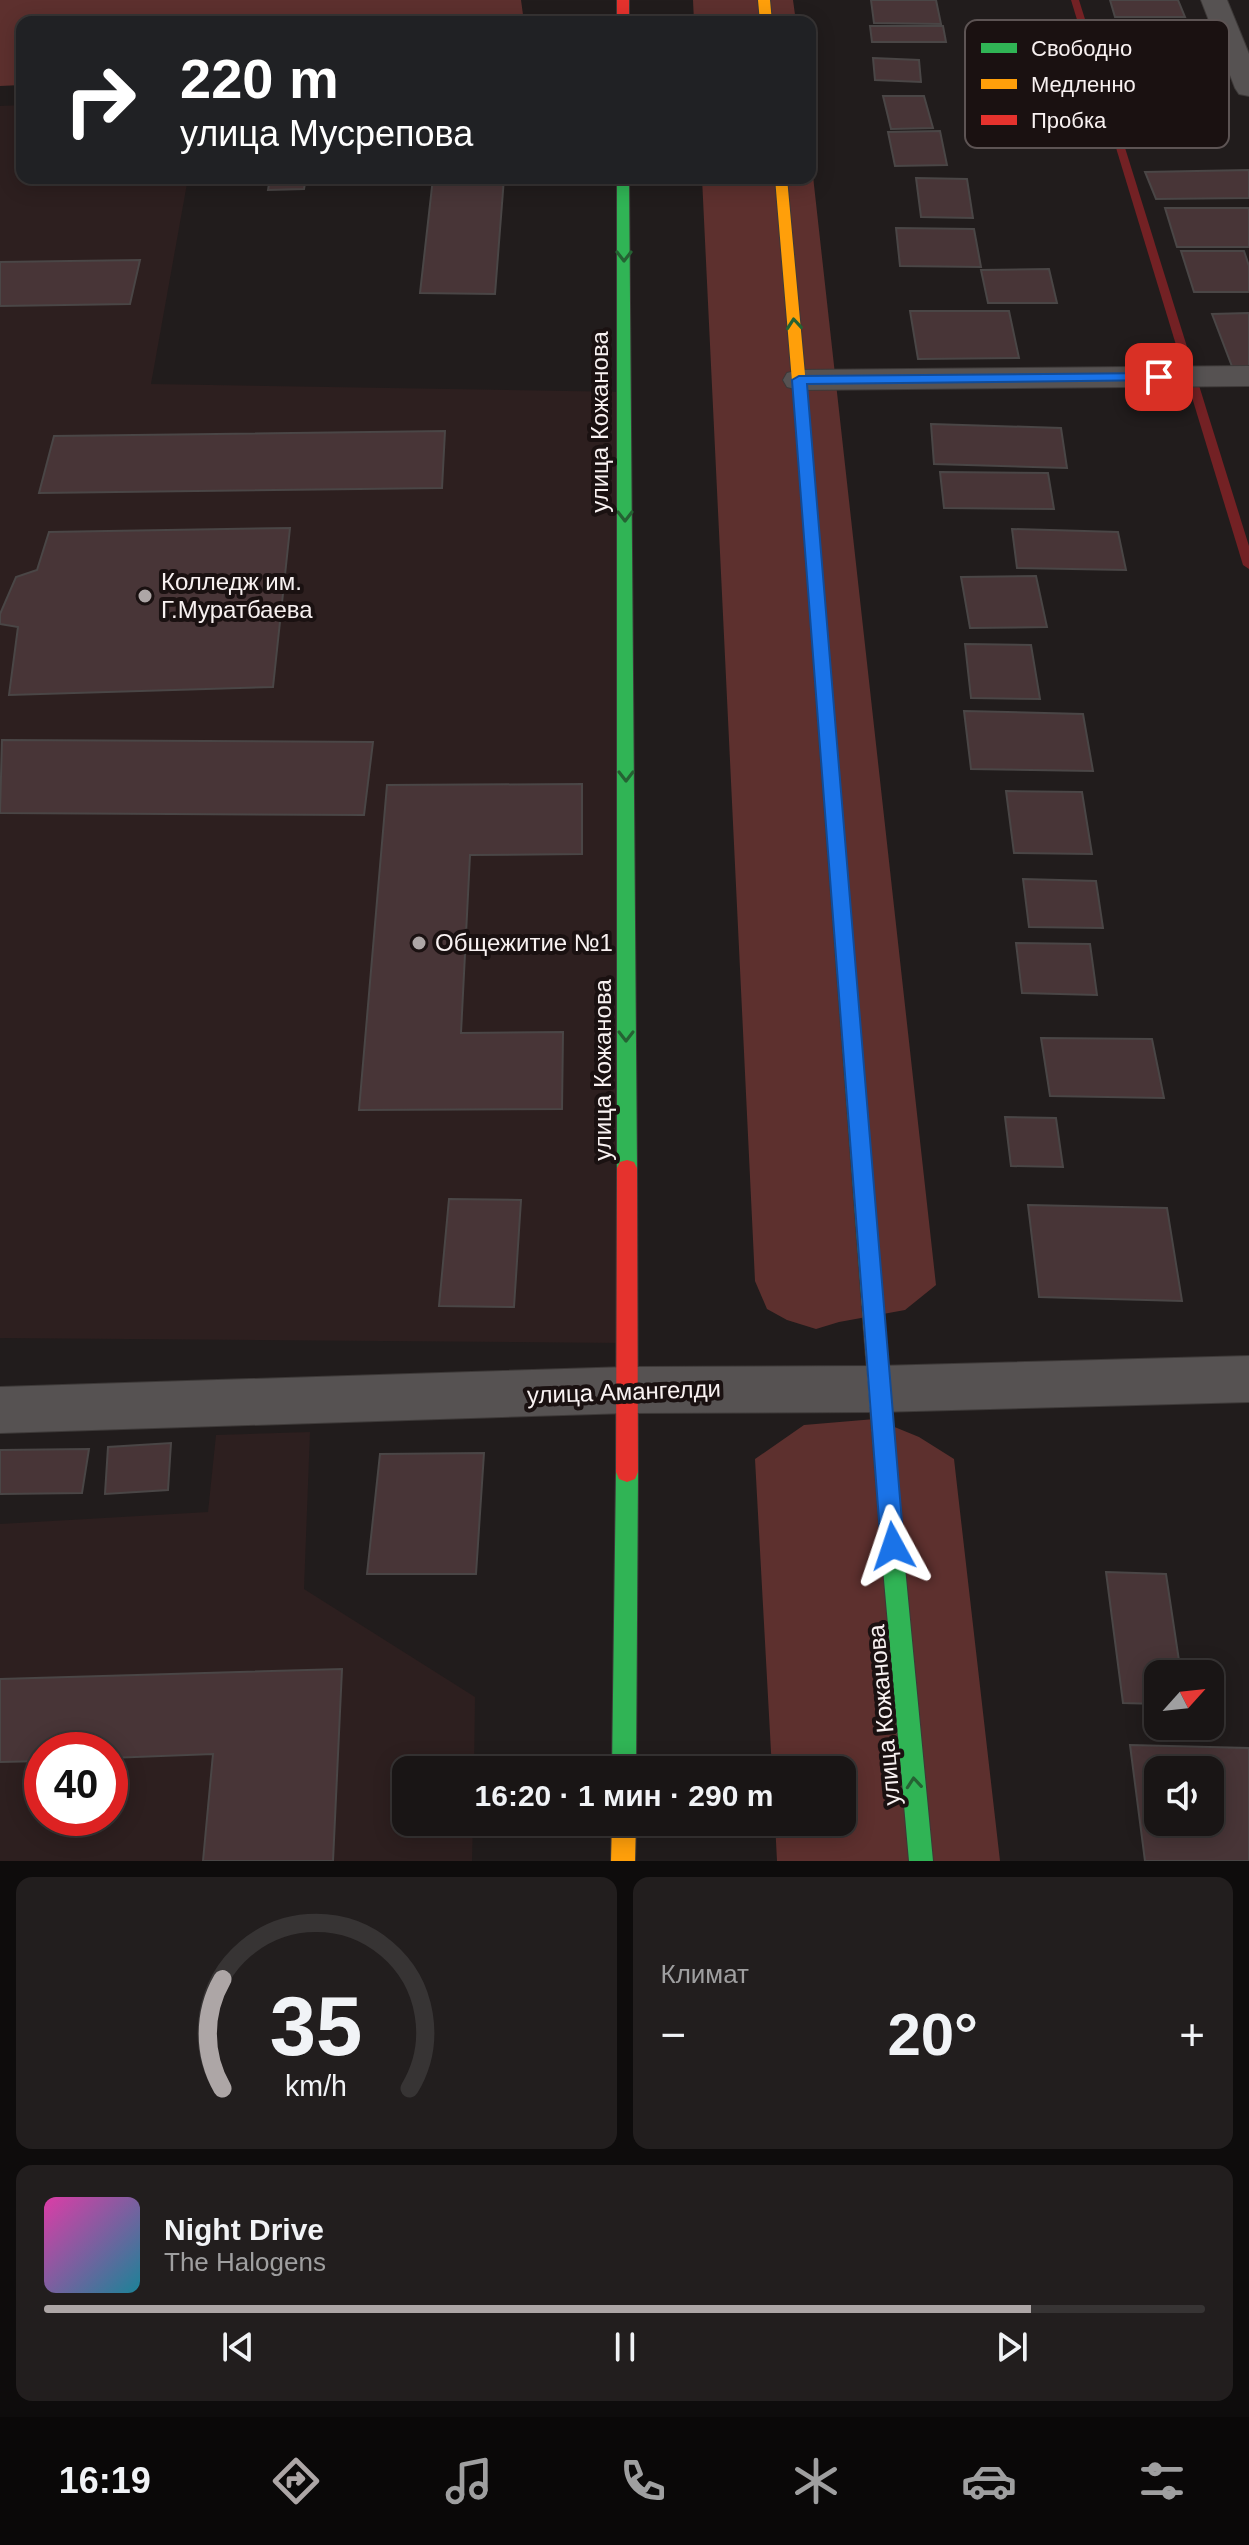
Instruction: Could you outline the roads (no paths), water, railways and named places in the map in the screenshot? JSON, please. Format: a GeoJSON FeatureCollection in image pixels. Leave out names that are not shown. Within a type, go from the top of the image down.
{"type":"FeatureCollection","features":[{"type":"Feature","properties":{"kind":"street"},"geometry":{"type":"LineString","coordinates":[[1214,0],[1222,20]]}},
{"type":"Feature","properties":{"kind":"street"},"geometry":{"type":"LineString","coordinates":[[1229,38],[1249,88]]}},
{"type":"Feature","properties":{"kind":"street","name":"улица Кожанова"},"geometry":{"type":"LineString","coordinates":[[623,184],[628,1390],[624,1756]]}},
{"type":"Feature","properties":{"kind":"street","name":"улица Кожанова"},"geometry":{"type":"LineString","coordinates":[[782,184],[878,1389],[921,1861]]}},
{"type":"Feature","properties":{"kind":"street"},"geometry":{"type":"LineString","coordinates":[[799,380],[1249,376]]}},
{"type":"Feature","properties":{"kind":"street","name":"улица Амангелди"},"geometry":{"type":"LineString","coordinates":[[0,1410],[628,1390],[878,1389],[1249,1379]]}},
{"type":"Feature","properties":{"kind":"street"},"geometry":{"type":"LineString","coordinates":[[623,1861],[624,1836]]}},
{"type":"Feature","properties":{"kind":"waterway"},"geometry":{"type":"LineString","coordinates":[[1075,0],[1081,20]]}},
{"type":"Feature","properties":{"kind":"waterway"},"geometry":{"type":"LineString","coordinates":[[1121,148],[1249,565]]}},
{"type":"Feature","properties":{"kind":"place","name":"Колледж им. Г.Муратбаева"},"geometry":{"type":"Point","coordinates":[145,596]}},
{"type":"Feature","properties":{"kind":"place","name":"Общежитие №1"},"geometry":{"type":"Point","coordinates":[419,943]}}]}
